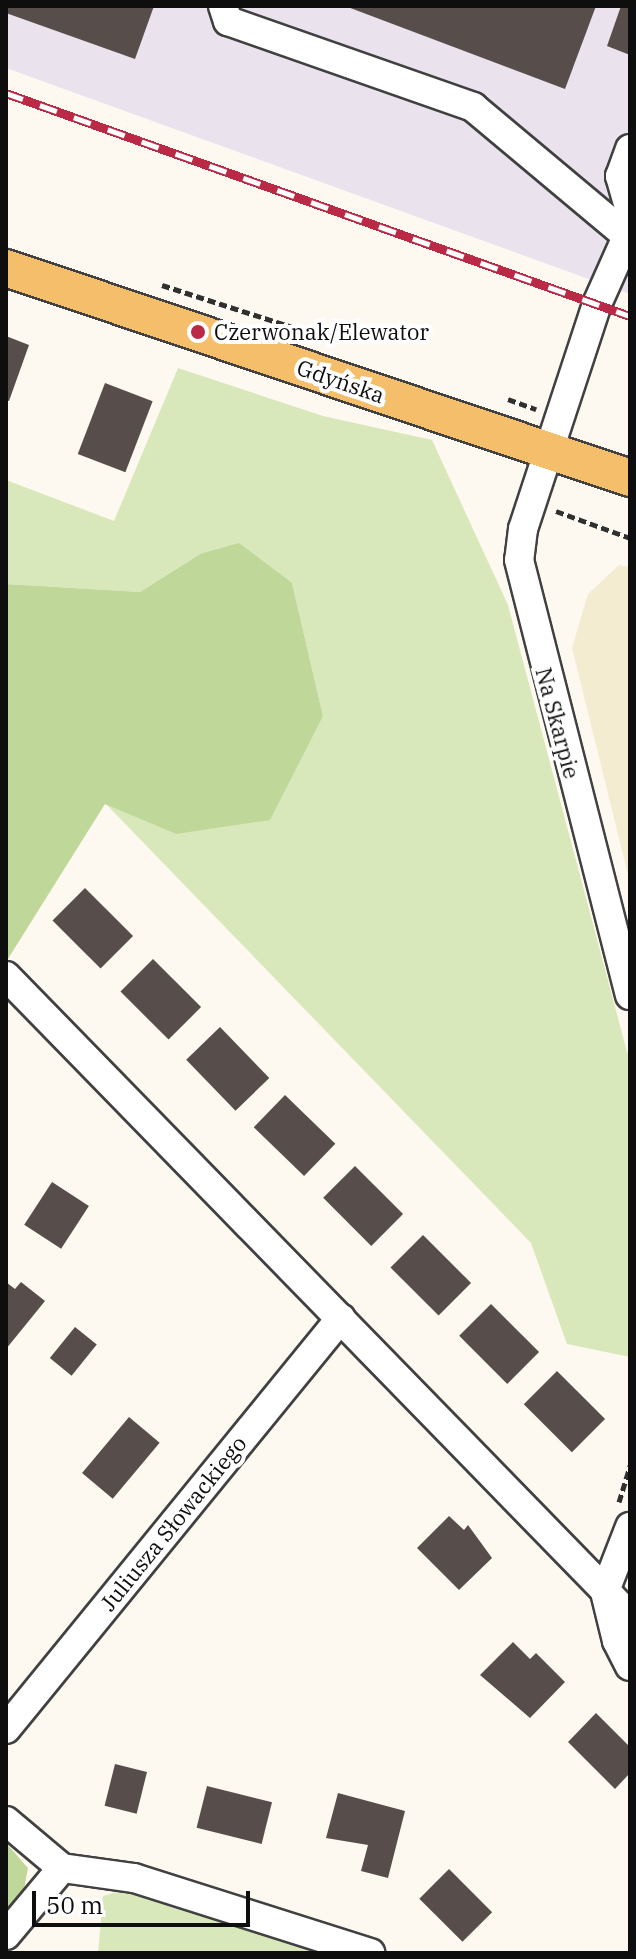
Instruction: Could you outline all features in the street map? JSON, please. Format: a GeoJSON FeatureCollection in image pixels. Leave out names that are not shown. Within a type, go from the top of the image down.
{"type":"FeatureCollection","features":[{"type":"Feature","properties":{"kind":"main road","name":"Gdyńska"},"geometry":{"type":"LineString","coordinates":[[6,268],[630,478]]}},
{"type":"Feature","properties":{"kind":"street"},"geometry":{"type":"LineString","coordinates":[[223,6],[228,21],[473,107],[629,225]]}},
{"type":"Feature","properties":{"kind":"street"},"geometry":{"type":"LineString","coordinates":[[629,225],[620,176],[630,149]]}},
{"type":"Feature","properties":{"kind":"street","name":"Na Skarpie"},"geometry":{"type":"LineString","coordinates":[[629,225],[597,304],[523,529],[519,576],[630,995]]}},
{"type":"Feature","properties":{"kind":"street"},"geometry":{"type":"LineString","coordinates":[[6,976],[630,1616]]}},
{"type":"Feature","properties":{"kind":"street","name":"Juliusza Słowackiego"},"geometry":{"type":"LineString","coordinates":[[6,1729],[341,1318]]}},
{"type":"Feature","properties":{"kind":"street"},"geometry":{"type":"LineString","coordinates":[[630,1527],[605,1591],[617,1641],[630,1666]]}},
{"type":"Feature","properties":{"kind":"street"},"geometry":{"type":"LineString","coordinates":[[6,1821],[62,1868],[134,1878],[370,1953]]}},
{"type":"Feature","properties":{"kind":"street"},"geometry":{"type":"LineString","coordinates":[[6,1935],[62,1868]]}},
{"type":"Feature","properties":{"kind":"path"},"geometry":{"type":"LineString","coordinates":[[547,508],[630,538]]}},
{"type":"Feature","properties":{"kind":"shaded area"},"geometry":{"type":"Polygon","coordinates":[[[6,6],[630,6],[630,294],[6,68],[6,6]]]}},
{"type":"Feature","properties":{"kind":"shaded area"},"geometry":{"type":"Polygon","coordinates":[[[619,565],[630,567],[630,883],[572,648],[588,594],[619,565]]]}},
{"type":"Feature","properties":{"kind":"green space"},"geometry":{"type":"Polygon","coordinates":[[[178,368],[323,416],[432,440],[508,605],[630,1063],[630,1357],[567,1344],[531,1243],[105,803],[176,834],[323,716],[292,583],[200,554],[140,592],[6,584],[6,480],[114,521],[178,368]]]}},
{"type":"Feature","properties":{"kind":"green space"},"geometry":{"type":"Polygon","coordinates":[[[239,543],[292,583],[323,716],[270,820],[176,834],[105,804],[6,962],[6,584],[140,592],[200,554],[239,543]]]}},
{"type":"Feature","properties":{"kind":"green space"},"geometry":{"type":"Polygon","coordinates":[[[6,1843],[28,1868],[22,1900],[6,1919],[6,1843]]]}},
{"type":"Feature","properties":{"kind":"green space"},"geometry":{"type":"Polygon","coordinates":[[[124,1890],[272,1929],[333,1953],[98,1953],[103,1896],[124,1890]]]}},
{"type":"Feature","properties":{"kind":"building"},"geometry":{"type":"Polygon","coordinates":[[[6,6],[154,6],[135,59],[6,13],[6,6]]]}},
{"type":"Feature","properties":{"kind":"building"},"geometry":{"type":"Polygon","coordinates":[[[345,6],[596,6],[565,89],[345,6]]]}},
{"type":"Feature","properties":{"kind":"building"},"geometry":{"type":"Polygon","coordinates":[[[621,6],[630,7],[630,55],[607,46],[621,6]]]}},
{"type":"Feature","properties":{"kind":"building"},"geometry":{"type":"Polygon","coordinates":[[[6,336],[29,345],[9,401],[6,400],[6,336]]]}},
{"type":"Feature","properties":{"kind":"building"},"geometry":{"type":"Polygon","coordinates":[[[105,383],[153,401],[125,472],[78,454],[105,383]]]}},
{"type":"Feature","properties":{"kind":"building"},"geometry":{"type":"Polygon","coordinates":[[[85,888],[133,936],[101,969],[52,921],[85,888]]]}},
{"type":"Feature","properties":{"kind":"building"},"geometry":{"type":"Polygon","coordinates":[[[153,959],[201,1007],[169,1040],[120,992],[153,959]]]}},
{"type":"Feature","properties":{"kind":"building"},"geometry":{"type":"Polygon","coordinates":[[[220,1027],[269,1078],[236,1111],[186,1060],[220,1027]]]}},
{"type":"Feature","properties":{"kind":"building"},"geometry":{"type":"Polygon","coordinates":[[[285,1095],[335,1144],[304,1176],[254,1127],[285,1095]]]}},
{"type":"Feature","properties":{"kind":"building"},"geometry":{"type":"Polygon","coordinates":[[[355,1166],[403,1214],[371,1246],[323,1198],[355,1166]]]}},
{"type":"Feature","properties":{"kind":"building"},"geometry":{"type":"Polygon","coordinates":[[[52,1182],[89,1206],[61,1249],[24,1225],[52,1182]]]}},
{"type":"Feature","properties":{"kind":"building"},"geometry":{"type":"Polygon","coordinates":[[[423,1235],[471,1283],[439,1316],[390,1268],[423,1235]]]}},
{"type":"Feature","properties":{"kind":"building"},"geometry":{"type":"Polygon","coordinates":[[[6,1282],[15,1289],[21,1282],[45,1301],[6,1349],[6,1282]]]}},
{"type":"Feature","properties":{"kind":"building"},"geometry":{"type":"Polygon","coordinates":[[[491,1304],[539,1352],[507,1384],[459,1336],[491,1304]]]}},
{"type":"Feature","properties":{"kind":"building"},"geometry":{"type":"Polygon","coordinates":[[[75,1327],[97,1345],[72,1376],[50,1358],[75,1327]]]}},
{"type":"Feature","properties":{"kind":"building"},"geometry":{"type":"Polygon","coordinates":[[[557,1371],[605,1419],[572,1452],[524,1404],[557,1371]]]}},
{"type":"Feature","properties":{"kind":"building"},"geometry":{"type":"Polygon","coordinates":[[[129,1417],[160,1443],[113,1499],[82,1473],[129,1417]]]}},
{"type":"Feature","properties":{"kind":"building"},"geometry":{"type":"Polygon","coordinates":[[[449,1516],[464,1530],[468,1525],[492,1558],[459,1590],[417,1548],[449,1516]]]}},
{"type":"Feature","properties":{"kind":"building"},"geometry":{"type":"Polygon","coordinates":[[[513,1642],[530,1659],[536,1653],[565,1682],[530,1718],[480,1675],[513,1642]]]}},
{"type":"Feature","properties":{"kind":"building"},"geometry":{"type":"Polygon","coordinates":[[[596,1713],[630,1747],[630,1773],[615,1789],[568,1742],[596,1713]]]}},
{"type":"Feature","properties":{"kind":"building"},"geometry":{"type":"Polygon","coordinates":[[[115,1764],[147,1772],[137,1814],[105,1806],[115,1764]]]}},
{"type":"Feature","properties":{"kind":"building"},"geometry":{"type":"Polygon","coordinates":[[[207,1786],[272,1802],[262,1844],[197,1828],[207,1786]]]}},
{"type":"Feature","properties":{"kind":"building"},"geometry":{"type":"Polygon","coordinates":[[[338,1793],[405,1811],[388,1878],[361,1871],[368,1845],[326,1838],[338,1793]]]}},
{"type":"Feature","properties":{"kind":"building"},"geometry":{"type":"Polygon","coordinates":[[[449,1869],[492,1912],[462,1942],[419,1899],[449,1869]]]}},
{"type":"Feature","properties":{"kind":"railway"},"geometry":{"type":"LineString","coordinates":[[6,93],[630,316]]}},
{"type":"Feature","properties":{"kind":"place","name":"Czerwonak/Elewator"},"geometry":{"type":"Point","coordinates":[198,332]}}]}
